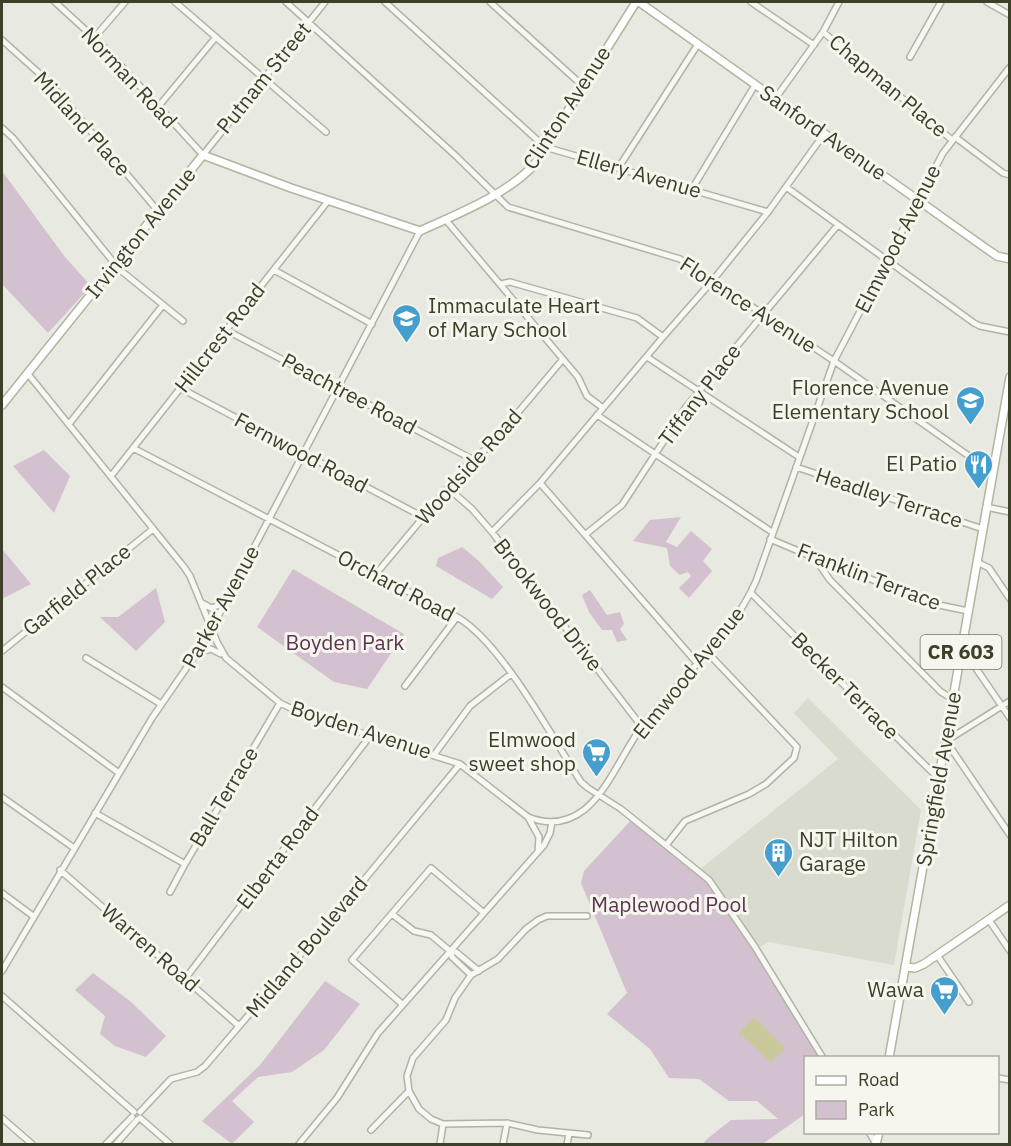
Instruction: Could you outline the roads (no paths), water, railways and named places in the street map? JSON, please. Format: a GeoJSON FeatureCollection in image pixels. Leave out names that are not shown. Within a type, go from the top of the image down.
{"type":"FeatureCollection","features":[{"type":"Feature","properties":{"kind":"main road","name":"Clinton Avenue"},"geometry":{"type":"LineString","coordinates":[[420,231],[523,177],[534,165],[637,2]]}},
{"type":"Feature","properties":{"kind":"main road","name":"Sanford Avenue"},"geometry":{"type":"LineString","coordinates":[[637,2],[917,201],[997,256],[1010,259]]}},
{"type":"Feature","properties":{"kind":"main road","name":"Irvington Avenue"},"geometry":{"type":"LineString","coordinates":[[3,400],[28,374],[203,155],[328,201],[420,231]]}},
{"type":"Feature","properties":{"kind":"main road","name":"Springfield Avenue"},"geometry":{"type":"LineString","coordinates":[[889,1056],[986,507],[1006,421],[1010,377]]}},
{"type":"Feature","properties":{"kind":"main road"},"geometry":{"type":"LineString","coordinates":[[906,967],[915,968],[937,955],[1010,905]]}},
{"type":"Feature","properties":{"kind":"main road","name":"Springfield Avenue"},"geometry":{"type":"LineString","coordinates":[[893,1039],[894,1056]]}},
{"type":"Feature","properties":{"kind":"street","name":"Norman Road"},"geometry":{"type":"LineString","coordinates":[[54,2],[94,38],[203,155]]}},
{"type":"Feature","properties":{"kind":"street"},"geometry":{"type":"LineString","coordinates":[[94,38],[125,2]]}},
{"type":"Feature","properties":{"kind":"street"},"geometry":{"type":"LineString","coordinates":[[175,2],[326,132]]}},
{"type":"Feature","properties":{"kind":"street","name":"Florence Avenue"},"geometry":{"type":"LineString","coordinates":[[286,2],[456,156],[508,207],[680,260],[834,361],[993,473]]}},
{"type":"Feature","properties":{"kind":"street","name":"Putnam Street"},"geometry":{"type":"LineString","coordinates":[[203,155],[325,2]]}},
{"type":"Feature","properties":{"kind":"street","name":"Ellery Avenue"},"geometry":{"type":"LineString","coordinates":[[385,2],[545,147],[768,212]]}},
{"type":"Feature","properties":{"kind":"street"},"geometry":{"type":"LineString","coordinates":[[490,2],[583,86]]}},
{"type":"Feature","properties":{"kind":"street","name":"Chapman Place"},"geometry":{"type":"LineString","coordinates":[[751,2],[814,45]]}},
{"type":"Feature","properties":{"kind":"street"},"geometry":{"type":"LineString","coordinates":[[760,8],[764,2]]}},
{"type":"Feature","properties":{"kind":"street"},"geometry":{"type":"LineString","coordinates":[[775,99],[823,32],[839,2]]}},
{"type":"Feature","properties":{"kind":"street"},"geometry":{"type":"LineString","coordinates":[[910,57],[941,2]]}},
{"type":"Feature","properties":{"kind":"street"},"geometry":{"type":"LineString","coordinates":[[987,2],[1010,15]]}},
{"type":"Feature","properties":{"kind":"street","name":"Chapman Place"},"geometry":{"type":"LineString","coordinates":[[823,32],[954,139],[1010,175]]}},
{"type":"Feature","properties":{"kind":"street"},"geometry":{"type":"LineString","coordinates":[[158,107],[216,37]]}},
{"type":"Feature","properties":{"kind":"street","name":"Midland Place"},"geometry":{"type":"LineString","coordinates":[[2,40],[50,83],[158,211]]}},
{"type":"Feature","properties":{"kind":"street"},"geometry":{"type":"LineString","coordinates":[[619,167],[698,44]]}},
{"type":"Feature","properties":{"kind":"street","name":"Elmwood Avenue"},"geometry":{"type":"LineString","coordinates":[[552,822],[570,818],[581,812],[598,795],[642,727],[740,613],[751,593],[834,361],[943,153],[1010,66]]}},
{"type":"Feature","properties":{"kind":"street"},"geometry":{"type":"LineString","coordinates":[[692,189],[755,85]]}},
{"type":"Feature","properties":{"kind":"street"},"geometry":{"type":"LineString","coordinates":[[2,128],[13,138],[115,265],[183,321]]}},
{"type":"Feature","properties":{"kind":"street"},"geometry":{"type":"LineString","coordinates":[[492,532],[540,483],[713,280],[768,212],[824,134]]}},
{"type":"Feature","properties":{"kind":"street"},"geometry":{"type":"LineString","coordinates":[[786,187],[974,323],[1010,332]]}},
{"type":"Feature","properties":{"kind":"street","name":"Hillcrest Road"},"geometry":{"type":"LineString","coordinates":[[111,476],[328,201]]}},
{"type":"Feature","properties":{"kind":"street"},"geometry":{"type":"LineString","coordinates":[[446,219],[578,377],[587,396],[603,408]]}},
{"type":"Feature","properties":{"kind":"street","name":"Tiffany Place"},"geometry":{"type":"LineString","coordinates":[[585,534],[622,505],[686,406],[837,226]]}},
{"type":"Feature","properties":{"kind":"street","name":"Parker Avenue"},"geometry":{"type":"LineString","coordinates":[[2,971],[60,870],[161,704],[212,628],[420,231]]}},
{"type":"Feature","properties":{"kind":"street"},"geometry":{"type":"LineString","coordinates":[[273,270],[372,324]]}},
{"type":"Feature","properties":{"kind":"street"},"geometry":{"type":"LineString","coordinates":[[501,284],[510,282],[637,318],[663,337]]}},
{"type":"Feature","properties":{"kind":"street"},"geometry":{"type":"LineString","coordinates":[[69,424],[163,305]]}},
{"type":"Feature","properties":{"kind":"street","name":"Peachtree Road"},"geometry":{"type":"LineString","coordinates":[[226,330],[472,459]]}},
{"type":"Feature","properties":{"kind":"street","name":"Headley Terrace"},"geometry":{"type":"LineString","coordinates":[[647,357],[800,457]]}},
{"type":"Feature","properties":{"kind":"street","name":"Woodside Road"},"geometry":{"type":"LineString","coordinates":[[375,575],[472,459],[489,447],[563,359]]}},
{"type":"Feature","properties":{"kind":"street","name":"Boyden Avenue"},"geometry":{"type":"LineString","coordinates":[[28,374],[190,576],[226,658],[279,703],[305,715],[460,764],[528,817],[552,822]]}},
{"type":"Feature","properties":{"kind":"street","name":"Fernwood Road"},"geometry":{"type":"LineString","coordinates":[[180,388],[423,517]]}},
{"type":"Feature","properties":{"kind":"street","name":"Franklin Terrace"},"geometry":{"type":"LineString","coordinates":[[597,415],[771,535],[815,558],[939,605],[968,611]]}},
{"type":"Feature","properties":{"kind":"street","name":"Orchard Road"},"geometry":{"type":"LineString","coordinates":[[133,448],[457,617],[479,634],[511,674],[581,782],[598,795]]}},
{"type":"Feature","properties":{"kind":"street","name":"Headley Terrace"},"geometry":{"type":"LineString","coordinates":[[796,467],[983,529]]}},
{"type":"Feature","properties":{"kind":"street"},"geometry":{"type":"LineString","coordinates":[[540,483],[697,663]]}},
{"type":"Feature","properties":{"kind":"street","name":"Brookwood Drive"},"geometry":{"type":"LineString","coordinates":[[448,488],[472,509],[492,532],[642,727]]}},
{"type":"Feature","properties":{"kind":"street"},"geometry":{"type":"LineString","coordinates":[[986,507],[1010,512]]}},
{"type":"Feature","properties":{"kind":"street","name":"Garfield Place"},"geometry":{"type":"LineString","coordinates":[[2,651],[153,529]]}},
{"type":"Feature","properties":{"kind":"street"},"geometry":{"type":"LineString","coordinates":[[815,558],[838,588],[941,692],[953,699]]}},
{"type":"Feature","properties":{"kind":"street"},"geometry":{"type":"LineString","coordinates":[[977,562],[989,568],[1010,599]]}},
{"type":"Feature","properties":{"kind":"street","name":"Becker Terrace"},"geometry":{"type":"LineString","coordinates":[[751,593],[939,779]]}},
{"type":"Feature","properties":{"kind":"street"},"geometry":{"type":"LineString","coordinates":[[202,603],[211,608],[225,603]]}},
{"type":"Feature","properties":{"kind":"street"},"geometry":{"type":"LineString","coordinates":[[405,686],[457,617]]}},
{"type":"Feature","properties":{"kind":"street"},"geometry":{"type":"LineString","coordinates":[[198,652],[211,649],[218,651],[226,658]]}},
{"type":"Feature","properties":{"kind":"street"},"geometry":{"type":"LineString","coordinates":[[667,844],[685,821],[749,794],[766,784],[787,765],[796,752],[797,747],[707,652]]}},
{"type":"Feature","properties":{"kind":"street"},"geometry":{"type":"LineString","coordinates":[[961,656],[971,661],[1010,718]]}},
{"type":"Feature","properties":{"kind":"street"},"geometry":{"type":"LineString","coordinates":[[86,658],[161,704]]}},
{"type":"Feature","properties":{"kind":"street"},"geometry":{"type":"LineString","coordinates":[[434,754],[470,706],[511,674]]}},
{"type":"Feature","properties":{"kind":"street"},"geometry":{"type":"LineString","coordinates":[[2,687],[119,773]]}},
{"type":"Feature","properties":{"kind":"street"},"geometry":{"type":"LineString","coordinates":[[1010,701],[945,741],[1010,835]]}},
{"type":"Feature","properties":{"kind":"street","name":"Ball Terrace"},"geometry":{"type":"LineString","coordinates":[[170,892],[279,703]]}},
{"type":"Feature","properties":{"kind":"street","name":"Elberta Road"},"geometry":{"type":"LineString","coordinates":[[185,979],[370,736]]}},
{"type":"Feature","properties":{"kind":"street","name":"Midland Boulevard"},"geometry":{"type":"LineString","coordinates":[[106,1144],[137,1116],[171,1079],[201,1070],[349,898],[460,764]]}},
{"type":"Feature","properties":{"kind":"street"},"geometry":{"type":"LineString","coordinates":[[598,795],[617,806],[667,844],[709,880],[755,947],[822,1056]]}},
{"type":"Feature","properties":{"kind":"street"},"geometry":{"type":"LineString","coordinates":[[2,796],[74,848]]}},
{"type":"Feature","properties":{"kind":"street"},"geometry":{"type":"LineString","coordinates":[[95,813],[185,864]]}},
{"type":"Feature","properties":{"kind":"street"},"geometry":{"type":"LineString","coordinates":[[528,817],[539,837],[538,853]]}},
{"type":"Feature","properties":{"kind":"street"},"geometry":{"type":"LineString","coordinates":[[301,1144],[337,1098],[378,1033],[538,853],[548,839],[552,822]]}},
{"type":"Feature","properties":{"kind":"street"},"geometry":{"type":"LineString","coordinates":[[402,1004],[352,960],[431,868],[484,913]]}},
{"type":"Feature","properties":{"kind":"street","name":"Warren Road"},"geometry":{"type":"LineString","coordinates":[[60,870],[239,1026]]}},
{"type":"Feature","properties":{"kind":"street"},"geometry":{"type":"LineString","coordinates":[[2,893],[33,916]]}},
{"type":"Feature","properties":{"kind":"street"},"geometry":{"type":"LineString","coordinates":[[392,914],[414,931],[431,935],[479,971]]}},
{"type":"Feature","properties":{"kind":"street"},"geometry":{"type":"LineString","coordinates":[[587,916],[547,916],[538,920],[526,929],[498,959],[471,975],[455,998],[446,1020],[413,1058],[408,1076],[409,1091],[419,1109],[431,1119],[443,1124],[507,1124],[588,1135]]}},
{"type":"Feature","properties":{"kind":"street"},"geometry":{"type":"LineString","coordinates":[[989,920],[1010,951]]}},
{"type":"Feature","properties":{"kind":"street"},"geometry":{"type":"LineString","coordinates":[[450,951],[452,957],[471,975]]}},
{"type":"Feature","properties":{"kind":"street"},"geometry":{"type":"LineString","coordinates":[[937,955],[969,1002]]}},
{"type":"Feature","properties":{"kind":"street"},"geometry":{"type":"LineString","coordinates":[[2,996],[170,1144]]}},
{"type":"Feature","properties":{"kind":"street"},"geometry":{"type":"LineString","coordinates":[[371,1130],[409,1091]]}},
{"type":"Feature","properties":{"kind":"street","name":"Midland Boulevard"},"geometry":{"type":"LineString","coordinates":[[116,1144],[137,1116]]}},
{"type":"Feature","properties":{"kind":"street"},"geometry":{"type":"LineString","coordinates":[[2,1118],[32,1144]]}},
{"type":"Feature","properties":{"kind":"street"},"geometry":{"type":"LineString","coordinates":[[440,1144],[443,1124]]}},
{"type":"Feature","properties":{"kind":"street"},"geometry":{"type":"LineString","coordinates":[[503,1144],[507,1124]]}},
{"type":"Feature","properties":{"kind":"street"},"geometry":{"type":"LineString","coordinates":[[567,1144],[569,1134]]}},
{"type":"Feature","properties":{"kind":"place","name":"Immaculate Heart of Mary School"},"geometry":{"type":"Point","coordinates":[407,344]}},
{"type":"Feature","properties":{"kind":"place","name":"Florence Avenue Elementary School"},"geometry":{"type":"Point","coordinates":[970,426]}},
{"type":"Feature","properties":{"kind":"place","name":"El Patio"},"geometry":{"type":"Point","coordinates":[978,490]}},
{"type":"Feature","properties":{"kind":"place","name":"Elmwood sweet shop"},"geometry":{"type":"Point","coordinates":[597,778]}},
{"type":"Feature","properties":{"kind":"place","name":"NJT Hilton Garage"},"geometry":{"type":"Point","coordinates":[778,878]}},
{"type":"Feature","properties":{"kind":"place","name":"Wawa"},"geometry":{"type":"Point","coordinates":[945,1016]}},
{"type":"Feature","properties":{"kind":"park label","name":"Boyden Park"},"geometry":{"type":"Point","coordinates":[345,643]}},
{"type":"Feature","properties":{"kind":"park label","name":"Maplewood Pool"},"geometry":{"type":"Point","coordinates":[669,905]}}]}
